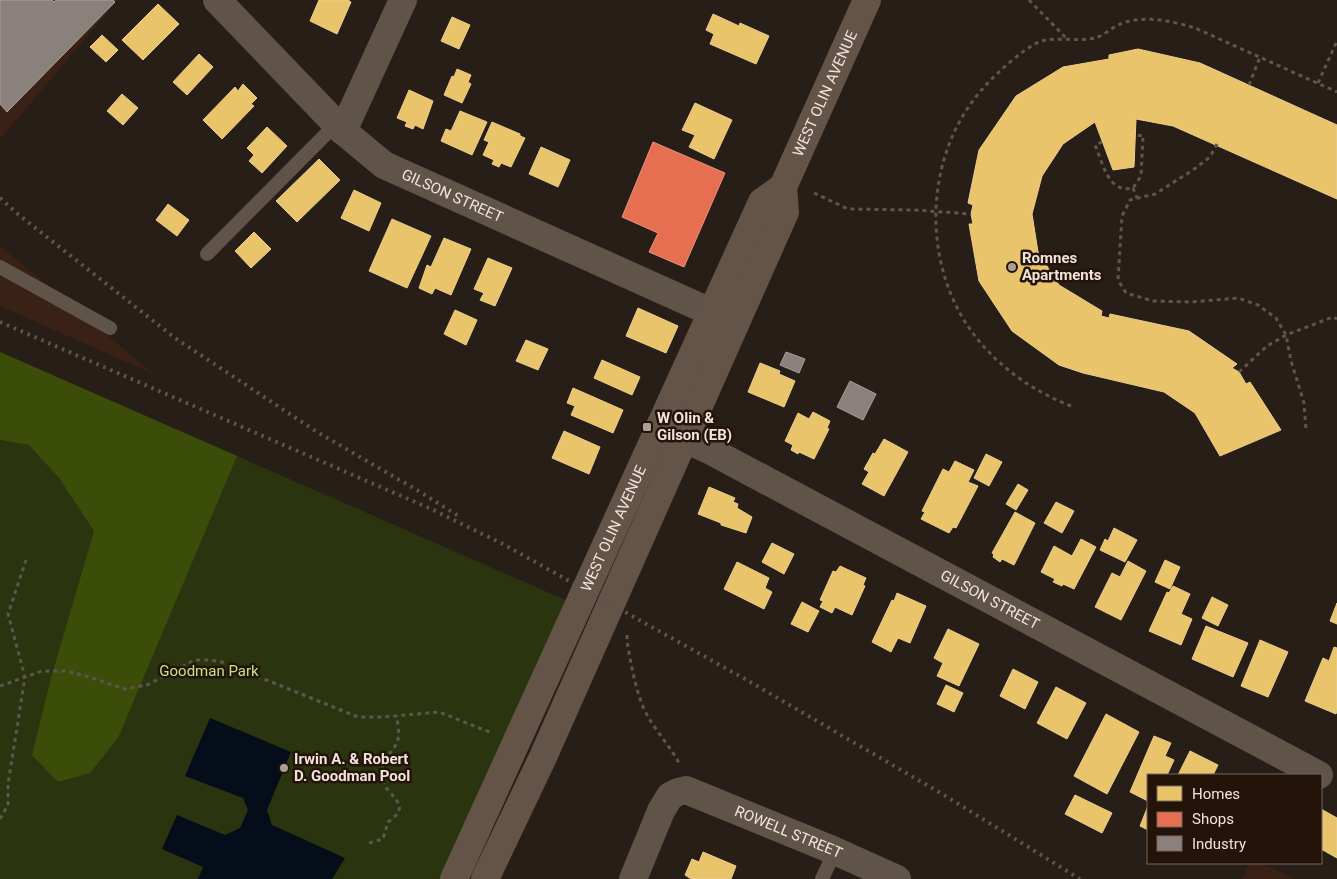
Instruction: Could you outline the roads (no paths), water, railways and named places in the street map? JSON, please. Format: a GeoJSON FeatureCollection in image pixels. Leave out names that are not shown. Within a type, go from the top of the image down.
{"type":"FeatureCollection","features":[{"type":"Feature","properties":{"kind":"street","name":"GILSON STREET"},"geometry":{"type":"LineString","coordinates":[[217,0],[339,127],[384,165],[723,318]]}},
{"type":"Feature","properties":{"kind":"street"},"geometry":{"type":"LineString","coordinates":[[339,127],[403,0]]}},
{"type":"Feature","properties":{"kind":"street","name":"WEST OLIN AVENUE"},"geometry":{"type":"LineString","coordinates":[[454,879],[671,433],[723,318],[785,212],[783,187],[867,0]]}},
{"type":"Feature","properties":{"kind":"street","name":"GILSON STREET"},"geometry":{"type":"LineString","coordinates":[[671,433],[735,464],[1316,774]]}},
{"type":"Feature","properties":{"kind":"street","name":"WEST OLIN AVENUE"},"geometry":{"type":"LineString","coordinates":[[485,879],[543,757],[671,433]]}},
{"type":"Feature","properties":{"kind":"street","name":"GILSON STREET"},"geometry":{"type":"LineString","coordinates":[[1322,777],[1337,784]]}},
{"type":"Feature","properties":{"kind":"street","name":"ROWELL STREET"},"geometry":{"type":"LineString","coordinates":[[633,879],[661,811],[670,796],[685,792],[835,851],[897,879]]}},
{"type":"Feature","properties":{"kind":"lane"},"geometry":{"type":"LineString","coordinates":[[207,254],[339,127]]}},
{"type":"Feature","properties":{"kind":"lane"},"geometry":{"type":"LineString","coordinates":[[0,267],[110,328]]}},
{"type":"Feature","properties":{"kind":"lane"},"geometry":{"type":"LineString","coordinates":[[822,879],[835,851]]}},
{"type":"Feature","properties":{"kind":"railway"},"geometry":{"type":"LineString","coordinates":[[0,198],[175,338],[317,432],[460,517]]}},
{"type":"Feature","properties":{"kind":"railway"},"geometry":{"type":"LineString","coordinates":[[0,322],[429,508],[503,544],[745,679],[944,795],[1080,879]]}},
{"type":"Feature","properties":{"kind":"place","name":"Romnes Apartments"},"geometry":{"type":"Point","coordinates":[1012,267]}},
{"type":"Feature","properties":{"kind":"place","name":"W Olin & Gilson (EB)"},"geometry":{"type":"Point","coordinates":[647,427]}},
{"type":"Feature","properties":{"kind":"place","name":"Irwin A. & Robert D. Goodman Pool"},"geometry":{"type":"Point","coordinates":[284,768]}},
{"type":"Feature","properties":{"kind":"park label","name":"Goodman Park"},"geometry":{"type":"Point","coordinates":[209,671]}}]}
